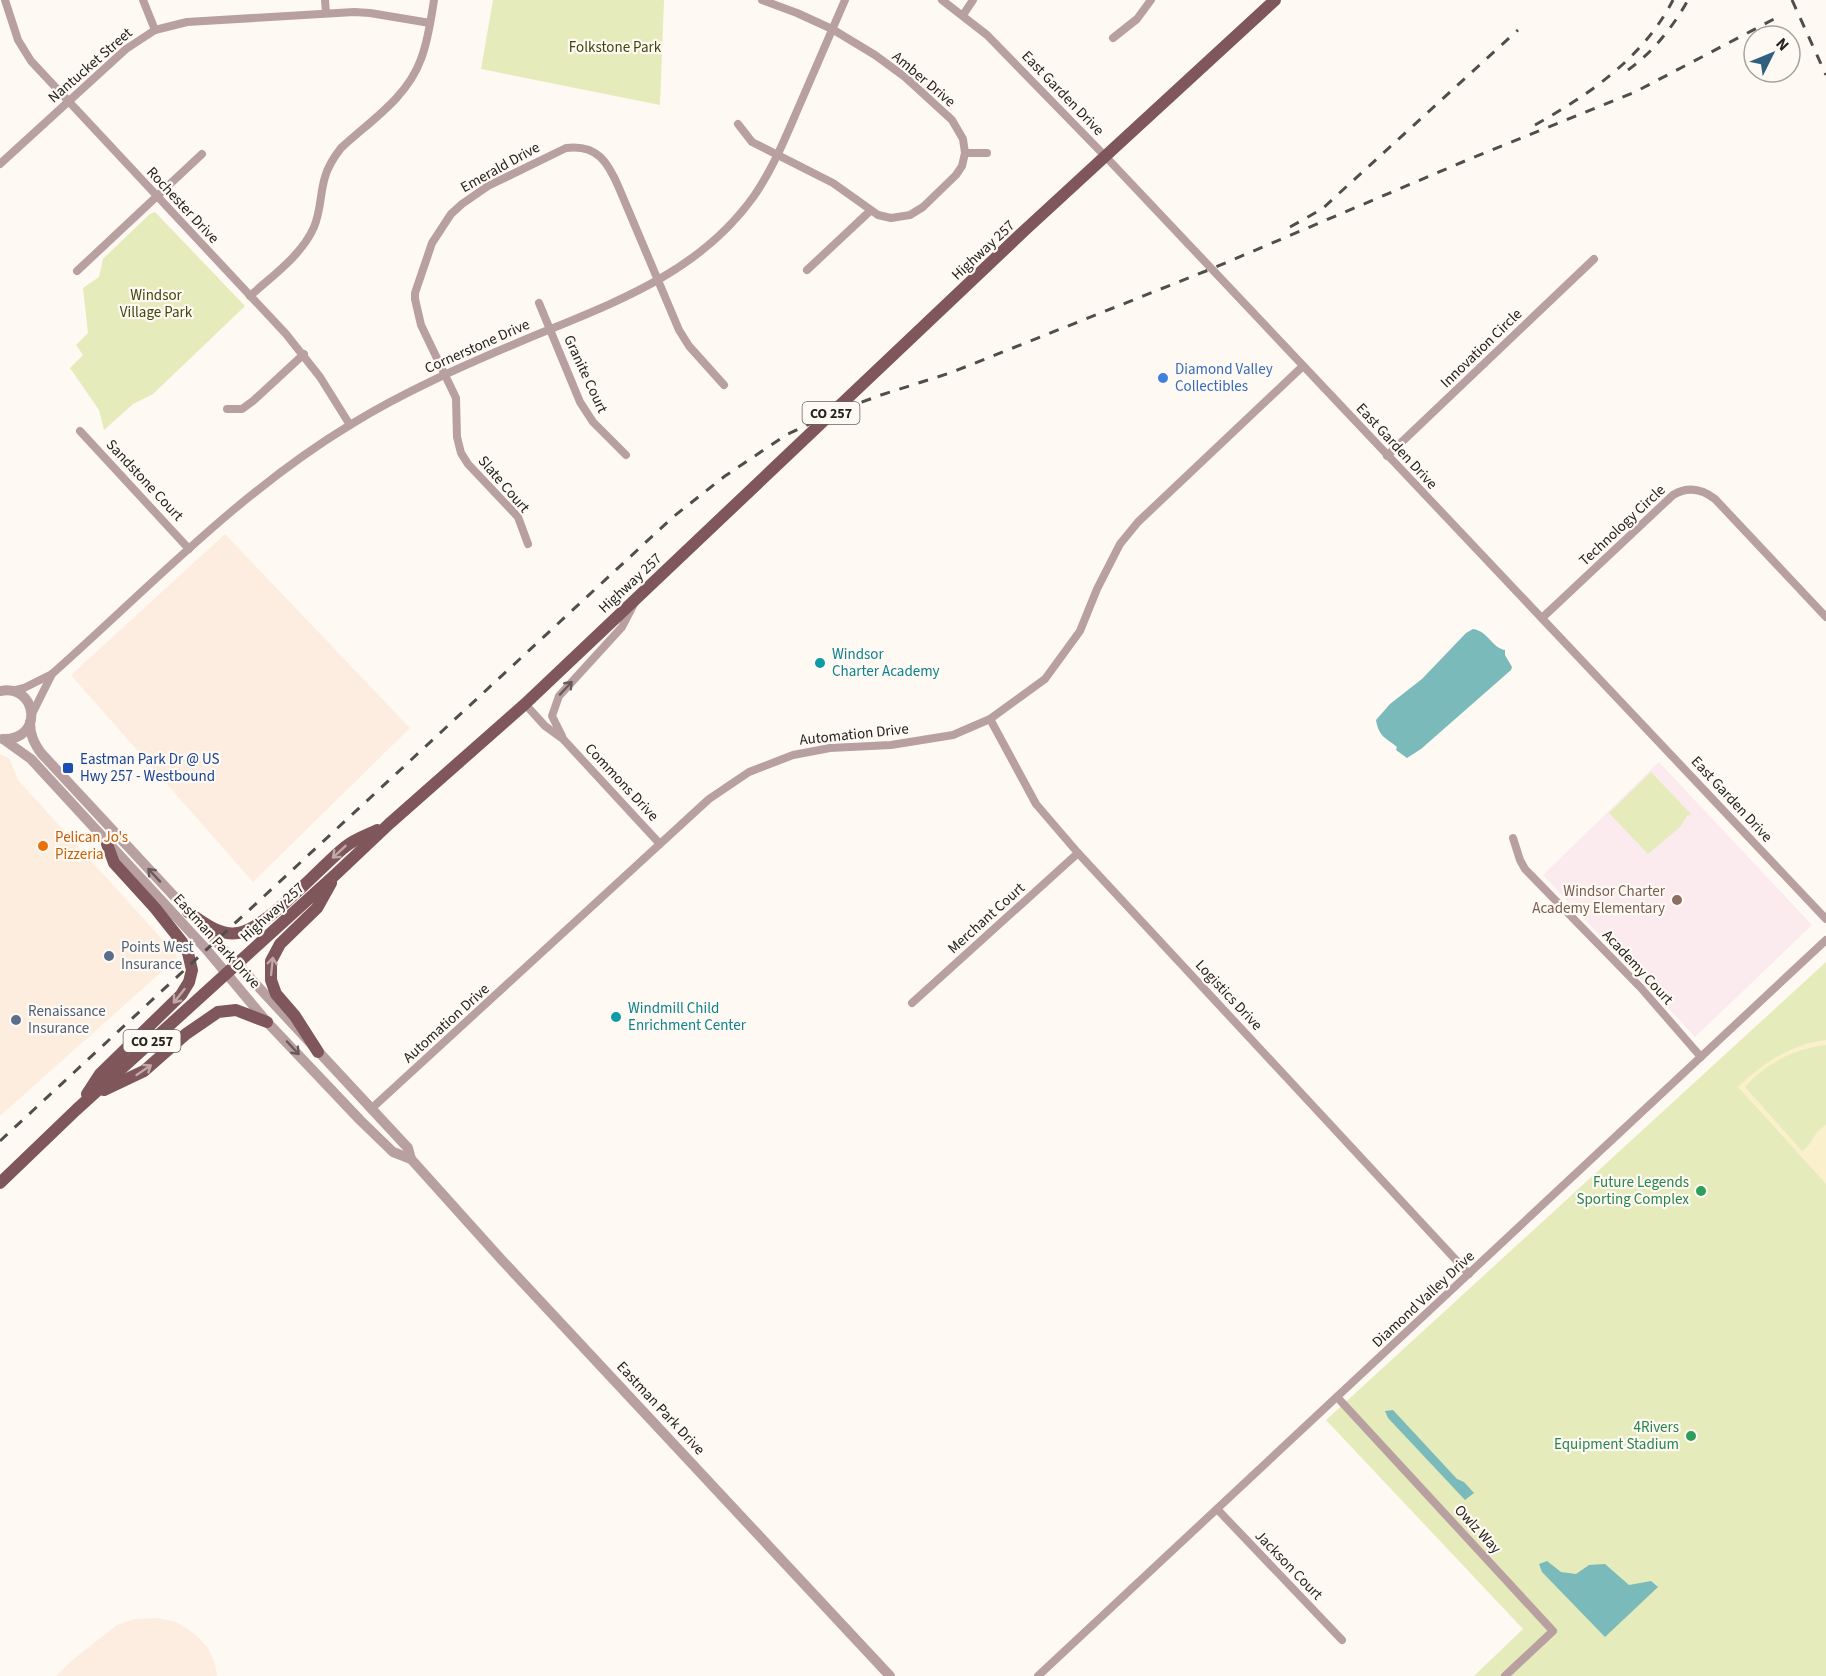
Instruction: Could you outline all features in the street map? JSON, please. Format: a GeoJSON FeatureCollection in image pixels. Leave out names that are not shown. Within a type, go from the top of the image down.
{"type":"FeatureCollection","features":[{"type":"Feature","properties":{"kind":"main road","name":"Highway 257"},"geometry":{"type":"LineString","coordinates":[[0,1183],[76,1110],[389,824],[525,704],[1275,0]]}},
{"type":"Feature","properties":{"kind":"main road"},"geometry":{"type":"LineString","coordinates":[[188,912],[225,933],[245,932],[269,916],[346,845],[389,824]]}},
{"type":"Feature","properties":{"kind":"main road"},"geometry":{"type":"LineString","coordinates":[[76,1110],[100,1074],[181,995],[189,982],[192,970],[192,963],[182,942],[114,863],[107,844]]}},
{"type":"Feature","properties":{"kind":"main road"},"geometry":{"type":"LineString","coordinates":[[318,1052],[295,1016],[276,994],[271,980],[271,961],[280,944],[317,908],[336,874]]}},
{"type":"Feature","properties":{"kind":"main road"},"geometry":{"type":"LineString","coordinates":[[92,1096],[144,1071],[186,1034],[218,1012],[236,1010],[267,1022]]}},
{"type":"Feature","properties":{"kind":"street","name":"Rochester Drive"},"geometry":{"type":"LineString","coordinates":[[5,0],[23,50],[304,354],[350,425]]}},
{"type":"Feature","properties":{"kind":"street"},"geometry":{"type":"LineString","coordinates":[[143,0],[155,30]]}},
{"type":"Feature","properties":{"kind":"street"},"geometry":{"type":"LineString","coordinates":[[325,0],[326,13]]}},
{"type":"Feature","properties":{"kind":"street"},"geometry":{"type":"LineString","coordinates":[[250,296],[290,259],[310,236],[318,217],[329,166],[341,148],[399,96],[407,86],[421,60],[434,0]]}},
{"type":"Feature","properties":{"kind":"street","name":"Amber Drive"},"geometry":{"type":"LineString","coordinates":[[762,0],[832,29],[875,55],[918,88],[943,111],[963,139],[965,153]]}},
{"type":"Feature","properties":{"kind":"street","name":"Cornerstone Drive"},"geometry":{"type":"LineString","coordinates":[[4,690],[24,688],[52,674],[189,549],[259,489],[350,425],[445,374],[658,281],[691,260],[725,230],[753,197],[778,155],[845,0]]}},
{"type":"Feature","properties":{"kind":"street","name":"East Garden Drive"},"geometry":{"type":"LineString","coordinates":[[942,0],[963,15],[1002,50],[1106,157],[1826,919]]}},
{"type":"Feature","properties":{"kind":"street"},"geometry":{"type":"LineString","coordinates":[[963,15],[973,0]]}},
{"type":"Feature","properties":{"kind":"street"},"geometry":{"type":"LineString","coordinates":[[1113,38],[1137,19],[1151,0]]}},
{"type":"Feature","properties":{"kind":"street","name":"Nantucket Street"},"geometry":{"type":"LineString","coordinates":[[0,164],[126,49],[155,30],[187,22],[326,13],[370,13],[430,23]]}},
{"type":"Feature","properties":{"kind":"street"},"geometry":{"type":"LineString","coordinates":[[738,124],[752,142],[833,183],[870,211],[891,218],[914,213],[953,179],[962,166],[965,153],[987,153]]}},
{"type":"Feature","properties":{"kind":"street","name":"Emerald Drive"},"geometry":{"type":"LineString","coordinates":[[445,374],[421,325],[415,299],[432,243],[451,214],[488,186],[560,150],[576,147],[589,150],[606,161],[620,188],[685,340],[724,385]]}},
{"type":"Feature","properties":{"kind":"street"},"geometry":{"type":"LineString","coordinates":[[77,271],[202,154]]}},
{"type":"Feature","properties":{"kind":"street"},"geometry":{"type":"LineString","coordinates":[[807,270],[870,211]]}},
{"type":"Feature","properties":{"kind":"street","name":"Innovation Circle"},"geometry":{"type":"LineString","coordinates":[[1387,456],[1594,259]]}},
{"type":"Feature","properties":{"kind":"street","name":"Granite Court"},"geometry":{"type":"LineString","coordinates":[[539,303],[580,402],[593,422],[626,455]]}},
{"type":"Feature","properties":{"kind":"street"},"geometry":{"type":"LineString","coordinates":[[227,410],[242,409],[253,401],[304,354]]}},
{"type":"Feature","properties":{"kind":"street","name":"Automation Drive"},"geometry":{"type":"LineString","coordinates":[[371,1109],[724,787],[749,772],[793,755],[830,748],[891,745],[953,735],[990,719],[1045,679],[1080,631],[1097,589],[1120,544],[1138,522],[1303,366]]}},
{"type":"Feature","properties":{"kind":"street","name":"Slate Court"},"geometry":{"type":"LineString","coordinates":[[445,374],[458,404],[457,437],[461,453],[468,464],[518,517],[528,544]]}},
{"type":"Feature","properties":{"kind":"street","name":"Sandstone Court"},"geometry":{"type":"LineString","coordinates":[[80,430],[189,549]]}},
{"type":"Feature","properties":{"kind":"street","name":"Technology Circle"},"geometry":{"type":"LineString","coordinates":[[1542,618],[1673,495],[1692,489],[1700,490],[1715,499],[1826,617]]}},
{"type":"Feature","properties":{"kind":"street","name":"Commons Drive"},"geometry":{"type":"LineString","coordinates":[[563,739],[552,716],[555,703],[622,627],[637,597]]}},
{"type":"Feature","properties":{"kind":"street","name":"Cornerstone Drive"},"geometry":{"type":"LineString","coordinates":[[31,718],[52,674]]}},
{"type":"Feature","properties":{"kind":"street"},"geometry":{"type":"LineString","coordinates":[[1,739],[10,739],[23,734],[31,718],[26,699],[4,690]]}},
{"type":"Feature","properties":{"kind":"street","name":"Commons Drive"},"geometry":{"type":"LineString","coordinates":[[525,704],[545,726],[563,739],[660,844]]}},
{"type":"Feature","properties":{"kind":"street","name":"Eastman Park Drive"},"geometry":{"type":"LineString","coordinates":[[31,718],[30,732],[41,753],[188,912],[232,968],[267,1022],[393,1152],[411,1159]]}},
{"type":"Feature","properties":{"kind":"street","name":"Logistics Drive"},"geometry":{"type":"LineString","coordinates":[[990,719],[1036,804],[1078,853],[1469,1275]]}},
{"type":"Feature","properties":{"kind":"street","name":"Eastman Park Drive"},"geometry":{"type":"LineString","coordinates":[[1,739],[31,759],[107,844],[318,1052],[408,1148],[411,1159],[500,1258],[890,1676]]}},
{"type":"Feature","properties":{"kind":"street","name":"Academy Court"},"geometry":{"type":"LineString","coordinates":[[1513,838],[1525,869],[1661,1010],[1669,1023],[1701,1057]]}},
{"type":"Feature","properties":{"kind":"street","name":"Merchant Court"},"geometry":{"type":"LineString","coordinates":[[912,1003],[1078,853]]}},
{"type":"Feature","properties":{"kind":"street","name":"Diamond Valley Drive"},"geometry":{"type":"LineString","coordinates":[[1038,1676],[1826,941]]}},
{"type":"Feature","properties":{"kind":"street","name":"Owlz Way"},"geometry":{"type":"LineString","coordinates":[[1337,1398],[1554,1631],[1505,1676]]}},
{"type":"Feature","properties":{"kind":"street","name":"Jackson Court"},"geometry":{"type":"LineString","coordinates":[[1217,1509],[1342,1640]]}},
{"type":"Feature","properties":{"kind":"shaded area"},"geometry":{"type":"Polygon","coordinates":[[[225,534],[410,728],[253,882],[71,675],[225,534]]]}},
{"type":"Feature","properties":{"kind":"shaded area"},"geometry":{"type":"Polygon","coordinates":[[[0,754],[9,758],[18,780],[178,957],[0,1116],[0,754]]]}},
{"type":"Feature","properties":{"kind":"shaded area","name":"Windsor Charter Academy Elementary"},"geometry":{"type":"Polygon","coordinates":[[[1659,762],[1812,925],[1695,1037],[1543,875],[1659,762]]]}},
{"type":"Feature","properties":{"kind":"shaded area"},"geometry":{"type":"Polygon","coordinates":[[[157,1618],[176,1622],[195,1634],[208,1648],[217,1676],[56,1676],[117,1625],[135,1619],[157,1618]]]}},
{"type":"Feature","properties":{"kind":"green space","name":"Folkstone Park"},"geometry":{"type":"Polygon","coordinates":[[[493,0],[664,0],[660,105],[481,69],[493,0]]]}},
{"type":"Feature","properties":{"kind":"green space","name":"Windsor Village Park"},"geometry":{"type":"Polygon","coordinates":[[[155,212],[245,306],[153,394],[133,404],[104,430],[99,410],[70,368],[83,355],[76,345],[88,333],[83,288],[99,277],[103,259],[150,214],[155,212]]]}},
{"type":"Feature","properties":{"kind":"green space"},"geometry":{"type":"Polygon","coordinates":[[[1651,772],[1691,814],[1680,827],[1648,854],[1609,813],[1651,772]]]}},
{"type":"Feature","properties":{"kind":"green space","name":"Future Legends Sporting Complex"},"geometry":{"type":"Polygon","coordinates":[[[1826,962],[1826,1676],[1474,1676],[1523,1629],[1326,1420],[1826,962]]]}},
{"type":"Feature","properties":{"kind":"sand"},"geometry":{"type":"Polygon","coordinates":[[[1826,1040],[1826,1045],[1781,1058],[1745,1087],[1802,1151],[1826,1125],[1826,1184],[1738,1087],[1757,1070],[1789,1050],[1826,1040]]]}},
{"type":"Feature","properties":{"kind":"water"},"geometry":{"type":"Polygon","coordinates":[[[1473,629],[1478,630],[1505,650],[1505,655],[1512,667],[1511,670],[1421,749],[1407,758],[1381,734],[1376,720],[1390,704],[1422,679],[1466,633],[1473,629]]]}},
{"type":"Feature","properties":{"kind":"water"},"geometry":{"type":"Polygon","coordinates":[[[1393,1410],[1457,1479],[1464,1482],[1474,1493],[1465,1500],[1388,1418],[1385,1411],[1393,1410]]]}},
{"type":"Feature","properties":{"kind":"water"},"geometry":{"type":"Polygon","coordinates":[[[1547,1561],[1561,1572],[1576,1574],[1589,1565],[1605,1564],[1629,1585],[1651,1581],[1658,1587],[1605,1637],[1542,1572],[1539,1564],[1547,1561]]]}},
{"type":"Feature","properties":{"kind":"railway"},"geometry":{"type":"LineString","coordinates":[[1535,125],[1576,101],[1631,57],[1647,40],[1673,0]]}},
{"type":"Feature","properties":{"kind":"railway"},"geometry":{"type":"LineString","coordinates":[[1628,70],[1662,38],[1688,0]]}},
{"type":"Feature","properties":{"kind":"railway"},"geometry":{"type":"LineString","coordinates":[[1792,0],[1826,75]]}},
{"type":"Feature","properties":{"kind":"railway"},"geometry":{"type":"LineString","coordinates":[[0,1141],[673,517],[725,476],[786,435],[830,414],[950,373],[1211,269],[1472,158],[1635,92],[1776,18]]}},
{"type":"Feature","properties":{"kind":"railway"},"geometry":{"type":"LineString","coordinates":[[1290,227],[1322,209],[1518,30]]}},
{"type":"Feature","properties":{"kind":"place","name":"Diamond Valley Collectibles"},"geometry":{"type":"Point","coordinates":[1163,378]}},
{"type":"Feature","properties":{"kind":"place","name":"Windsor Charter Academy"},"geometry":{"type":"Point","coordinates":[820,663]}},
{"type":"Feature","properties":{"kind":"place","name":"Eastman Park Dr @ US Hwy 257 - Westbound"},"geometry":{"type":"Point","coordinates":[68,768]}},
{"type":"Feature","properties":{"kind":"place","name":"Pelican Jo's Pizzeria"},"geometry":{"type":"Point","coordinates":[43,846]}},
{"type":"Feature","properties":{"kind":"place","name":"Windsor Charter Academy Elementary"},"geometry":{"type":"Point","coordinates":[1677,900]}},
{"type":"Feature","properties":{"kind":"place","name":"Points West Insurance"},"geometry":{"type":"Point","coordinates":[109,956]}},
{"type":"Feature","properties":{"kind":"place","name":"Windmill Child Enrichment Center"},"geometry":{"type":"Point","coordinates":[616,1017]}},
{"type":"Feature","properties":{"kind":"place","name":"Renaissance Insurance"},"geometry":{"type":"Point","coordinates":[16,1020]}},
{"type":"Feature","properties":{"kind":"place","name":"Future Legends Sporting Complex"},"geometry":{"type":"Point","coordinates":[1701,1191]}},
{"type":"Feature","properties":{"kind":"place","name":"4Rivers Equipment Stadium"},"geometry":{"type":"Point","coordinates":[1691,1436]}}]}
